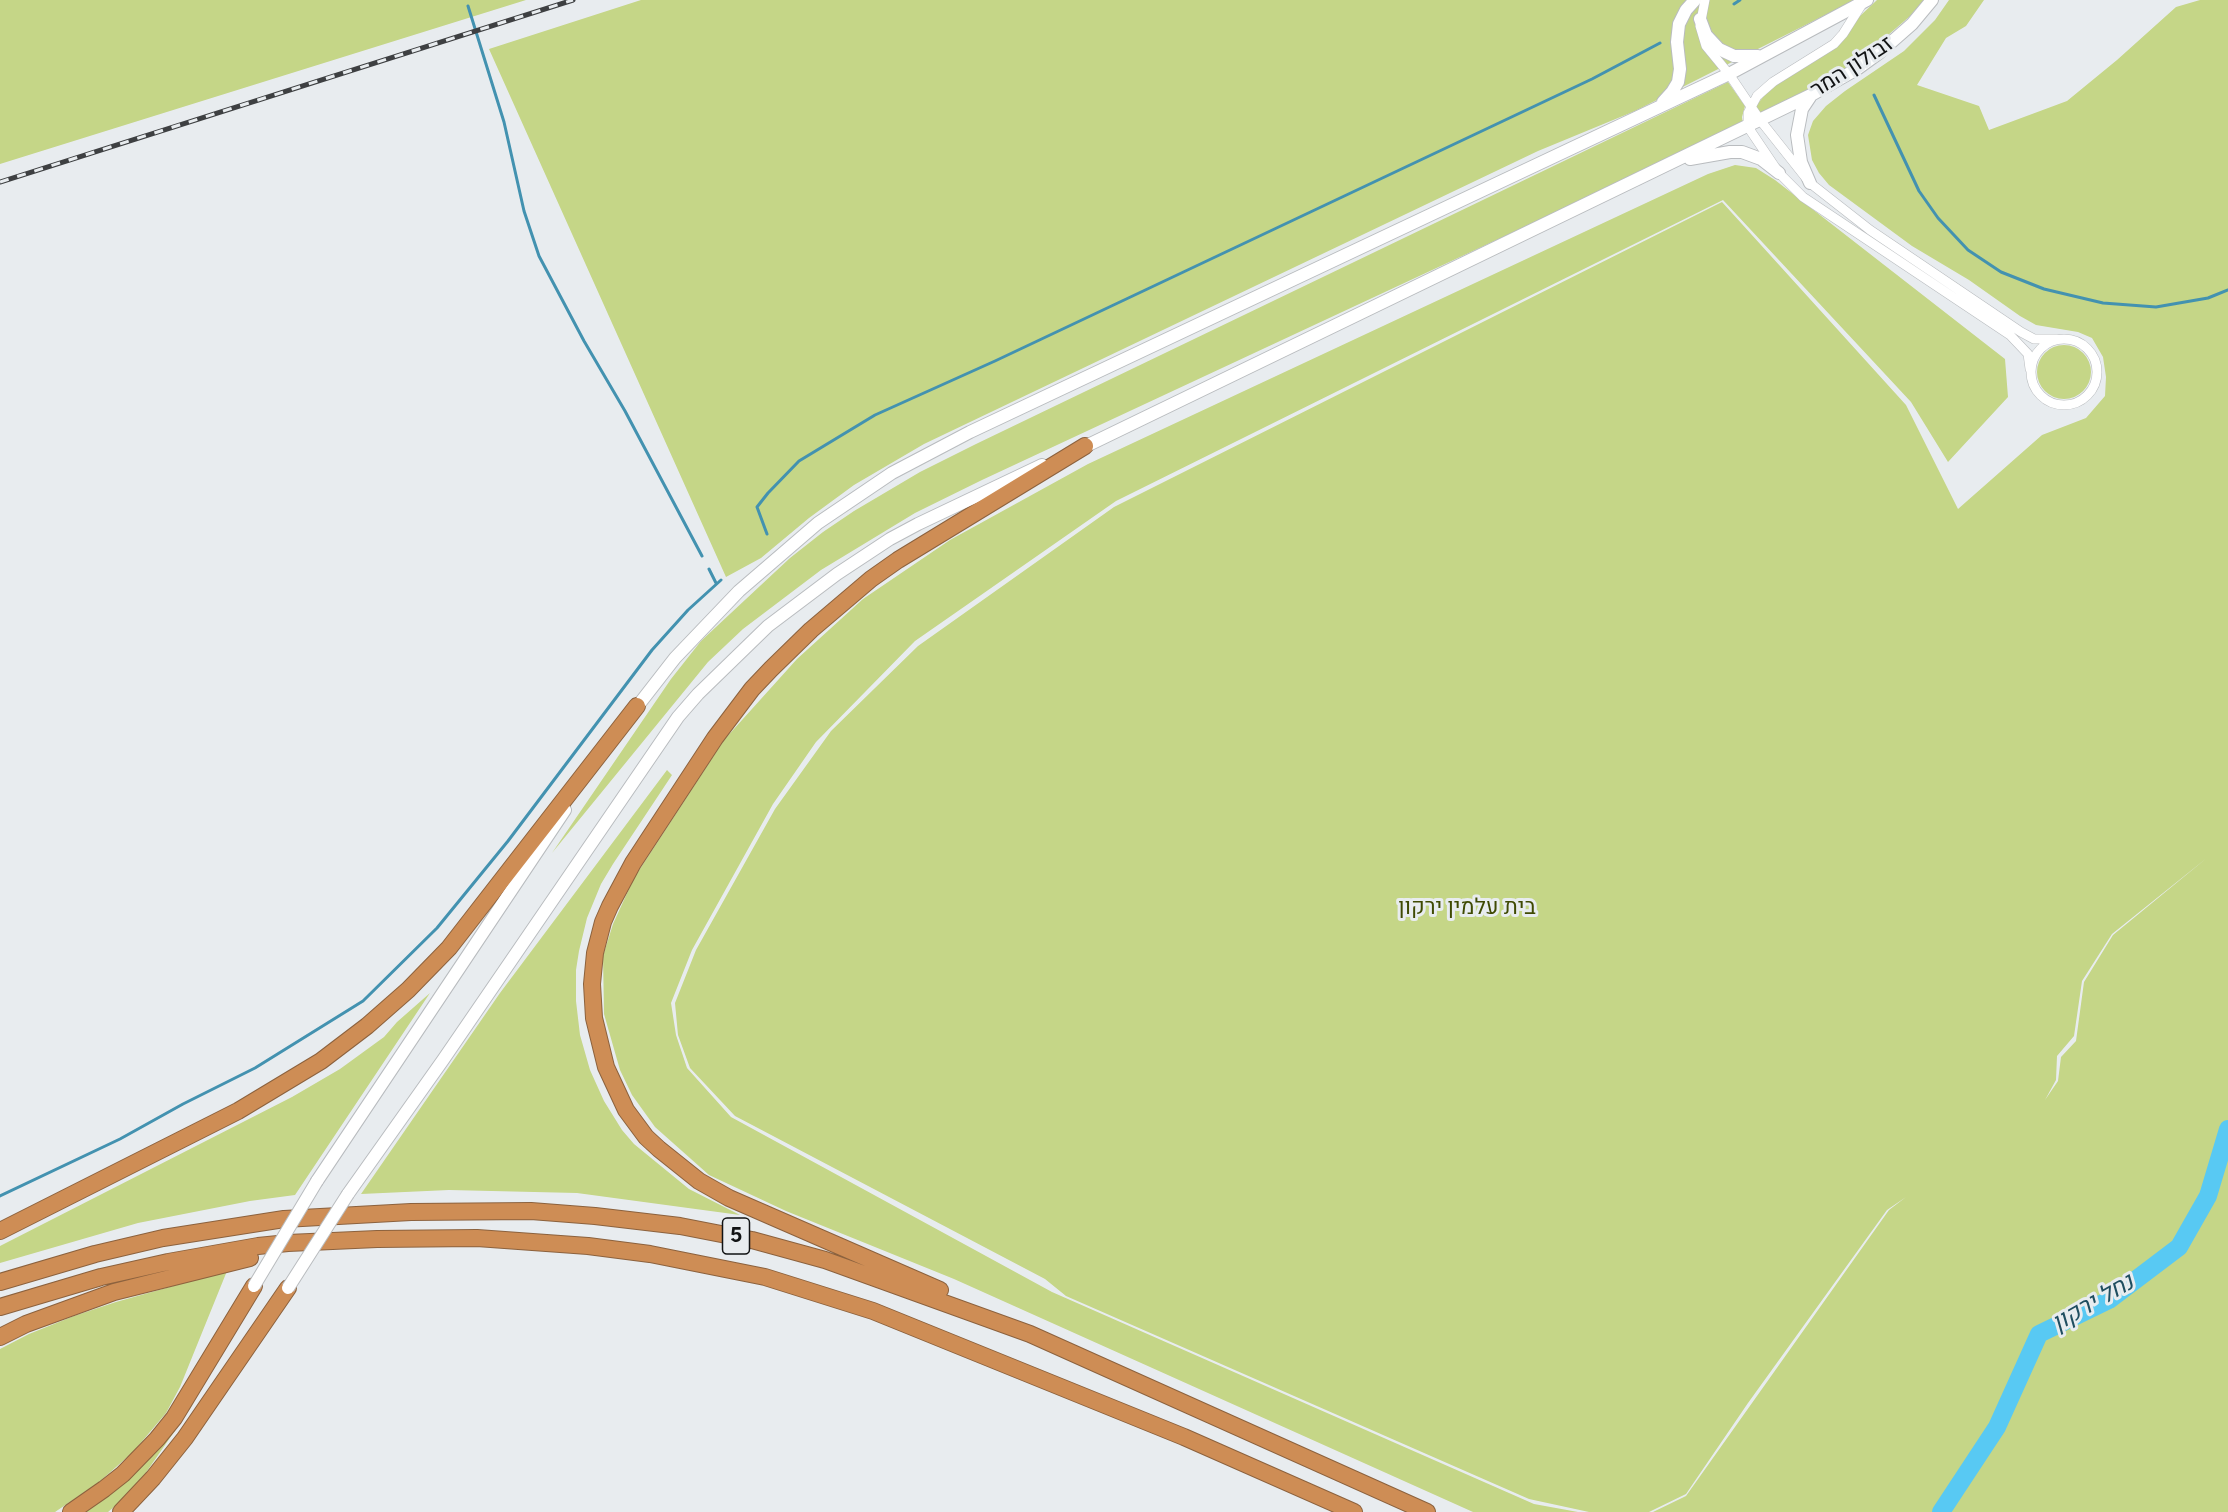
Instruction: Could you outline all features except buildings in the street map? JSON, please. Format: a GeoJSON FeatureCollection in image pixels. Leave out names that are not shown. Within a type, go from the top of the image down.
{"type":"FeatureCollection","features":[{"type":"Feature","properties":{"kind":"highway"},"geometry":{"type":"LineString","coordinates":[[1030,1334],[957,1298],[729,1198],[674,1162],[652,1143],[635,1123],[619,1097],[606,1067],[596,1034],[592,978],[595,953],[603,922],[619,885],[715,738],[752,689],[811,630],[871,579],[898,560],[1085,446]]}},
{"type":"Feature","properties":{"kind":"highway"},"geometry":{"type":"LineString","coordinates":[[0,1231],[238,1111],[321,1061],[367,1026],[408,990],[449,948],[637,706]]}},
{"type":"Feature","properties":{"kind":"highway","name":"5"},"geometry":{"type":"LineString","coordinates":[[0,1282],[95,1254],[184,1234],[255,1222],[446,1210],[531,1211],[680,1226],[781,1247],[825,1260],[1030,1334],[1428,1512]]}},
{"type":"Feature","properties":{"kind":"highway","name":"5"},"geometry":{"type":"LineString","coordinates":[[0,1307],[101,1277],[168,1262],[258,1246],[333,1240],[477,1238],[588,1246],[682,1260],[765,1277],[863,1307],[1184,1437],[1354,1512]]}},
{"type":"Feature","properties":{"kind":"highway"},"geometry":{"type":"LineString","coordinates":[[0,1337],[71,1306],[123,1289],[224,1263],[333,1240]]}},
{"type":"Feature","properties":{"kind":"highway"},"geometry":{"type":"LineString","coordinates":[[71,1512],[123,1474],[157,1439],[174,1418],[254,1286]]}},
{"type":"Feature","properties":{"kind":"highway"},"geometry":{"type":"LineString","coordinates":[[121,1512],[153,1478],[185,1438],[288,1288]]}},
{"type":"Feature","properties":{"kind":"main road"},"geometry":{"type":"LineString","coordinates":[[1647,113],[1669,96],[1678,82],[1679,24],[1686,10],[1695,0]]}},
{"type":"Feature","properties":{"kind":"main road","name":"זבולון המר"},"geometry":{"type":"LineString","coordinates":[[1663,167],[1748,127],[1857,69],[1912,24],[1932,0]]}},
{"type":"Feature","properties":{"kind":"main road"},"geometry":{"type":"LineString","coordinates":[[254,1286],[317,1181],[637,706],[675,657],[738,591],[818,523],[892,473],[961,436],[1730,74],[1865,2]]}},
{"type":"Feature","properties":{"kind":"main road"},"geometry":{"type":"LineString","coordinates":[[1700,19],[1700,24],[1712,43],[1726,54],[1749,57],[1774,51]]}},
{"type":"Feature","properties":{"kind":"main road"},"geometry":{"type":"LineString","coordinates":[[1810,183],[1801,162],[1797,135],[1802,109],[1813,94]]}},
{"type":"Feature","properties":{"kind":"main road"},"geometry":{"type":"LineString","coordinates":[[288,1288],[348,1194],[443,1060],[678,717],[720,671],[790,608],[890,539],[1012,478],[1085,446],[1663,167],[1689,159],[1742,152],[1761,159],[1779,173]]}},
{"type":"Feature","properties":{"kind":"street"},"geometry":{"type":"LineString","coordinates":[[1704,0],[1700,19],[1701,33],[1706,46],[1730,74],[1750,107],[1810,183],[1870,230],[2021,332],[2034,339],[2068,339],[2087,348],[2097,366],[2097,376],[2090,392],[2079,401],[2059,405],[2040,396],[2034,387],[2028,354],[2010,335],[1803,197],[1779,173],[1748,127],[1747,118],[1750,107],[1757,96],[1773,82],[1834,44],[1865,2]]}},
{"type":"Feature","properties":{"kind":"street"},"geometry":{"type":"LineString","coordinates":[[2030,369],[2032,360],[2042,346],[2057,339]]}},
{"type":"Feature","properties":{"kind":"green space"},"geometry":{"type":"Polygon","coordinates":[[[0,0],[526,0],[0,164],[0,0]]]}},
{"type":"Feature","properties":{"kind":"green space"},"geometry":{"type":"Polygon","coordinates":[[[641,0],[1855,0],[1635,111],[1538,151],[924,444],[854,485],[809,518],[761,558],[726,577],[489,49],[641,0]]]}},
{"type":"Feature","properties":{"kind":"green space"},"geometry":{"type":"Polygon","coordinates":[[[1877,0],[1924,0],[1909,17],[1859,60],[1834,78],[1763,115],[1755,107],[1768,91],[1844,38],[1860,16],[1877,0]]]}},
{"type":"Feature","properties":{"kind":"green space","name":"בית עלמין ירקון"},"geometry":{"type":"Polygon","coordinates":[[[1949,0],[1984,0],[1966,26],[1946,38],[1917,85],[1979,106],[1989,130],[2067,101],[2176,7],[2200,0],[2228,0],[2228,1512],[1653,1512],[1686,1496],[1889,1210],[1906,1197],[1887,1210],[1748,1403],[1686,1494],[1649,1512],[1589,1512],[1529,1499],[1066,1296],[1045,1279],[735,1116],[690,1068],[678,1035],[675,1003],[696,950],[775,809],[831,731],[918,646],[1114,507],[1722,202],[1906,405],[1958,509],[2042,435],[2086,418],[2105,396],[2106,377],[2103,357],[2092,338],[2078,332],[2036,325],[2020,316],[1969,280],[1912,246],[1829,185],[1812,160],[1808,135],[1813,121],[1826,106],[1904,51],[1935,20],[1949,0]],[[2208,857],[2112,934],[2082,981],[2074,1036],[2057,1056],[2056,1080],[2045,1100],[2058,1081],[2061,1057],[2076,1041],[2084,982],[2113,935],[2208,857]]]}},
{"type":"Feature","properties":{"kind":"green space"},"geometry":{"type":"Polygon","coordinates":[[[1728,82],[1745,106],[1742,117],[1743,125],[982,480],[915,513],[821,570],[743,629],[708,662],[552,853],[671,679],[701,641],[790,558],[854,511],[920,472],[976,444],[1728,82]]]}},
{"type":"Feature","properties":{"kind":"green space"},"geometry":{"type":"Polygon","coordinates":[[[1735,165],[1756,168],[1775,180],[2005,359],[2008,397],[1948,462],[1911,402],[1723,200],[1116,501],[915,641],[816,742],[773,804],[692,950],[671,1003],[676,1035],[687,1068],[731,1117],[1052,1292],[1534,1504],[1578,1512],[1473,1512],[954,1279],[786,1211],[709,1175],[655,1127],[632,1095],[620,1070],[604,1014],[603,956],[613,924],[634,878],[724,740],[797,659],[863,599],[950,540],[1088,464],[1708,174],[1735,165]]]}},
{"type":"Feature","properties":{"kind":"green space"},"geometry":{"type":"Polygon","coordinates":[[[2059,345],[2069,345],[2079,349],[2087,357],[2091,372],[2087,387],[2079,395],[2069,399],[2059,399],[2049,395],[2041,387],[2037,377],[2037,367],[2041,357],[2049,349],[2059,345]]]}},
{"type":"Feature","properties":{"kind":"green space"},"geometry":{"type":"Polygon","coordinates":[[[667,770],[672,775],[601,884],[587,918],[576,970],[576,1001],[580,1035],[590,1070],[604,1101],[622,1130],[634,1144],[689,1189],[740,1215],[577,1193],[449,1190],[361,1194],[500,993],[667,770]]]}},
{"type":"Feature","properties":{"kind":"green space"},"geometry":{"type":"Polygon","coordinates":[[[430,993],[295,1195],[250,1201],[138,1223],[0,1263],[0,1246],[292,1097],[340,1069],[384,1037],[397,1022],[430,993]]]}},
{"type":"Feature","properties":{"kind":"green space"},"geometry":{"type":"Polygon","coordinates":[[[227,1271],[180,1387],[166,1413],[133,1452],[98,1483],[55,1512],[0,1512],[0,1349],[29,1334],[74,1316],[227,1271]]]}},
{"type":"Feature","properties":{"kind":"green space"},"geometry":{"type":"Polygon","coordinates":[[[194,1403],[145,1474],[115,1506],[108,1512],[85,1512],[162,1444],[194,1403]]]}},
{"type":"Feature","properties":{"kind":"waterway"},"geometry":{"type":"LineString","coordinates":[[1734,4],[1740,0]]}},
{"type":"Feature","properties":{"kind":"waterway"},"geometry":{"type":"LineString","coordinates":[[468,6],[504,122],[524,211],[539,256],[702,556]]}},
{"type":"Feature","properties":{"kind":"waterway"},"geometry":{"type":"LineString","coordinates":[[767,534],[757,507],[768,493],[799,461],[875,415],[995,361],[1592,79],[1660,43]]}},
{"type":"Feature","properties":{"kind":"waterway"},"geometry":{"type":"LineString","coordinates":[[1874,95],[1919,191],[1938,218],[1968,250],[2001,272],[2044,289],[2103,303],[2156,307],[2208,298],[2228,290]]}},
{"type":"Feature","properties":{"kind":"waterway"},"geometry":{"type":"LineString","coordinates":[[709,569],[716,583]]}},
{"type":"Feature","properties":{"kind":"waterway"},"geometry":{"type":"LineString","coordinates":[[0,1196],[120,1139],[255,1068],[363,1001],[437,928],[508,841],[652,650],[688,610],[721,580]]}},
{"type":"Feature","properties":{"kind":"waterway","name":"נחל ירקון"},"geometry":{"type":"LineString","coordinates":[[1941,1512],[1997,1427],[2039,1334],[2109,1300],[2179,1247],[2208,1196],[2228,1129]]}},
{"type":"Feature","properties":{"kind":"railway"},"geometry":{"type":"LineString","coordinates":[[0,182],[573,0]]}}]}
